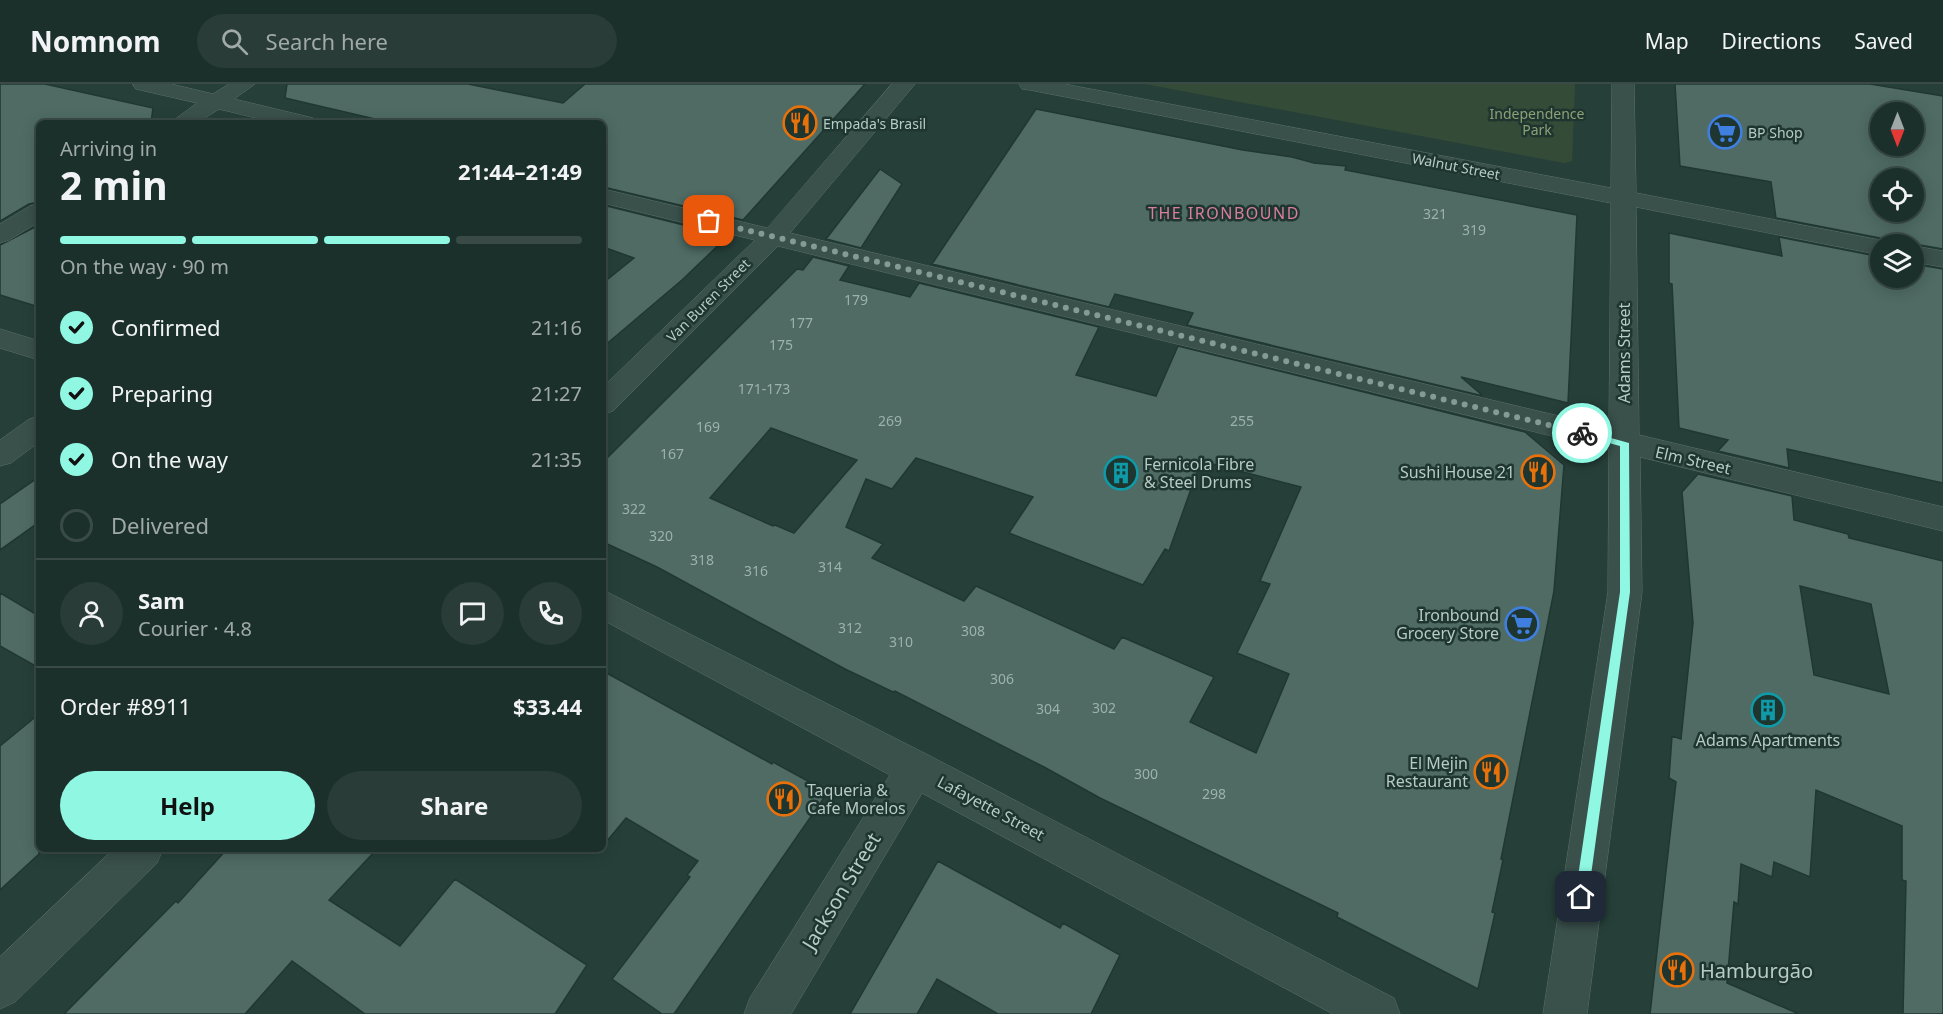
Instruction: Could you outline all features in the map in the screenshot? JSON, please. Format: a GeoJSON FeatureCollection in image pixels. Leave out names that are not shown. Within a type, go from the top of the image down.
{"type":"FeatureCollection","features":[{"type":"Feature","properties":{"kind":"street"},"geometry":{"type":"LineString","coordinates":[[144,84],[293,120]]}},
{"type":"Feature","properties":{"kind":"street"},"geometry":{"type":"LineString","coordinates":[[186,120],[244,84]]}},
{"type":"Feature","properties":{"kind":"street","name":"Van Buren Street"},"geometry":{"type":"LineString","coordinates":[[606,401],[773,237],[904,84]]}},
{"type":"Feature","properties":{"kind":"street","name":"Walnut Street"},"geometry":{"type":"LineString","coordinates":[[1030,84],[1870,245]]}},
{"type":"Feature","properties":{"kind":"street","name":"Adams Street"},"geometry":{"type":"LineString","coordinates":[[1565,1014],[1625,592],[1623,84]]}},
{"type":"Feature","properties":{"kind":"street","name":"Elm Street"},"geometry":{"type":"LineString","coordinates":[[606,196],[1943,519]]}},
{"type":"Feature","properties":{"kind":"street"},"geometry":{"type":"LineString","coordinates":[[0,235],[36,213]]}},
{"type":"Feature","properties":{"kind":"street"},"geometry":{"type":"LineString","coordinates":[[1924,256],[1943,259]]}},
{"type":"Feature","properties":{"kind":"street"},"geometry":{"type":"LineString","coordinates":[[0,339],[36,350]]}},
{"type":"Feature","properties":{"kind":"street"},"geometry":{"type":"LineString","coordinates":[[0,455],[36,429]]}},
{"type":"Feature","properties":{"kind":"street","name":"Lafayette Street"},"geometry":{"type":"LineString","coordinates":[[606,606],[1378,1014]]}},
{"type":"Feature","properties":{"kind":"street","name":"Jackson Street"},"geometry":{"type":"LineString","coordinates":[[766,1014],[916,768]]}},
{"type":"Feature","properties":{"kind":"street"},"geometry":{"type":"LineString","coordinates":[[0,987],[140,852]]}},
{"type":"Feature","properties":{"kind":"green space","name":"Independence Park"},"geometry":{"type":"Polygon","coordinates":[[[1145,84],[1575,84],[1572,161],[1564,163],[1145,84]]]}},
{"type":"Feature","properties":{"kind":"building"},"geometry":{"type":"Polygon","coordinates":[[[0,84],[45,84],[153,108],[151,120],[36,120],[36,203],[29,204],[0,221],[0,84]]]}},
{"type":"Feature","properties":{"kind":"building"},"geometry":{"type":"Polygon","coordinates":[[[287,84],[468,84],[563,103],[585,84],[865,84],[743,220],[606,188],[606,120],[379,120],[285,98],[287,84]]]}},
{"type":"Feature","properties":{"kind":"building"},"geometry":{"type":"Polygon","coordinates":[[[1675,84],[1870,84],[1943,96],[1943,249],[1924,246],[1924,234],[1870,234],[1870,236],[1776,218],[1771,182],[1680,166],[1675,84]]]}},
{"type":"Feature","properties":{"kind":"building"},"geometry":{"type":"Polygon","coordinates":[[[1036,109],[1243,150],[1292,157],[1314,163],[1346,166],[1345,170],[1577,215],[1568,403],[1461,377],[1483,396],[1187,325],[1193,313],[1115,294],[1109,307],[932,264],[1036,109]]]}},
{"type":"Feature","properties":{"kind":"building"},"geometry":{"type":"Polygon","coordinates":[[[880,169],[902,184],[861,248],[826,239],[880,169]]]}},
{"type":"Feature","properties":{"kind":"building"},"geometry":{"type":"Polygon","coordinates":[[[606,206],[728,236],[682,280],[606,344],[606,281],[634,258],[606,248],[606,206]]]}},
{"type":"Feature","properties":{"kind":"building"},"geometry":{"type":"Polygon","coordinates":[[[36,227],[36,306],[0,295],[0,245],[36,227]]]}},
{"type":"Feature","properties":{"kind":"building"},"geometry":{"type":"Polygon","coordinates":[[[1669,233],[1782,256],[1779,237],[1870,255],[1870,288],[1924,288],[1924,266],[1943,269],[1943,483],[1787,449],[1789,468],[1718,451],[1728,440],[1679,428],[1672,284],[1669,283],[1669,233]]]}},
{"type":"Feature","properties":{"kind":"building"},"geometry":{"type":"Polygon","coordinates":[[[813,257],[849,266],[840,280],[910,297],[919,283],[1099,327],[1076,375],[1156,396],[1178,346],[1525,432],[1564,465],[1554,591],[1501,859],[1503,860],[1492,912],[1495,913],[1478,989],[1337,917],[1338,913],[1100,798],[895,691],[845,669],[657,567],[606,543],[606,459],[797,269],[803,270],[813,257]],[[771,428],[710,498],[794,533],[857,460],[771,428]],[[916,458],[892,489],[866,479],[846,527],[883,544],[872,558],[964,601],[976,586],[1114,649],[1122,637],[1214,677],[1190,722],[1256,753],[1289,674],[1237,653],[1270,584],[1260,581],[1301,487],[1201,461],[1169,551],[1165,549],[1143,585],[1009,533],[1033,497],[916,458]]]}},
{"type":"Feature","properties":{"kind":"building"},"geometry":{"type":"Polygon","coordinates":[[[1698,474],[1792,496],[1794,520],[1848,534],[1849,538],[1943,561],[1943,1014],[1903,1014],[1906,881],[1902,880],[1902,826],[1816,790],[1810,877],[1774,862],[1772,877],[1741,864],[1738,904],[1734,902],[1727,983],[1799,1014],[1650,1014],[1676,782],[1669,778],[1672,736],[1681,739],[1693,623],[1682,492],[1698,474]],[[1800,586],[1814,675],[1889,694],[1871,604],[1800,586]]]}},
{"type":"Feature","properties":{"kind":"building"},"geometry":{"type":"Polygon","coordinates":[[[36,479],[36,524],[0,550],[0,504],[36,479]]]}},
{"type":"Feature","properties":{"kind":"building"},"geometry":{"type":"Polygon","coordinates":[[[0,593],[36,614],[36,666],[0,646],[0,593]]]}},
{"type":"Feature","properties":{"kind":"building"},"geometry":{"type":"Polygon","coordinates":[[[606,673],[772,764],[773,762],[828,792],[674,1014],[662,1014],[612,979],[690,877],[687,875],[698,861],[626,818],[606,842],[606,673]]]}},
{"type":"Feature","properties":{"kind":"building"},"geometry":{"type":"Polygon","coordinates":[[[36,716],[36,852],[39,854],[0,890],[0,746],[36,716]]]}},
{"type":"Feature","properties":{"kind":"building"},"geometry":{"type":"Polygon","coordinates":[[[224,852],[374,852],[329,900],[400,946],[455,879],[587,965],[555,1014],[365,1014],[292,961],[245,1014],[64,1014],[176,901],[178,903],[224,852]]]}},
{"type":"Feature","properties":{"kind":"building"},"geometry":{"type":"Polygon","coordinates":[[[938,861],[1060,928],[1063,923],[1120,955],[1091,1014],[998,1014],[937,979],[917,1014],[850,1014],[938,861]]]}},
{"type":"Feature","properties":{"kind":"way so far"},"geometry":{"type":"LineString","coordinates":[[709,221],[1582,433]]}},
{"type":"Feature","properties":{"kind":"place","name":"Empada's Brasil"},"geometry":{"type":"Point","coordinates":[800,123]}},
{"type":"Feature","properties":{"kind":"place","name":"BP Shop"},"geometry":{"type":"Point","coordinates":[1725,132]}},
{"type":"Feature","properties":{"kind":"place","name":"Sushi House 21"},"geometry":{"type":"Point","coordinates":[1538,472]}},
{"type":"Feature","properties":{"kind":"place","name":"Fernicola Fibre & Steel Drums"},"geometry":{"type":"Point","coordinates":[1121,473]}},
{"type":"Feature","properties":{"kind":"place","name":"Ironbound Grocery Store"},"geometry":{"type":"Point","coordinates":[1522,624]}},
{"type":"Feature","properties":{"kind":"place","name":"Adams Apartments"},"geometry":{"type":"Point","coordinates":[1768,710]}},
{"type":"Feature","properties":{"kind":"place","name":"El Mejin Restaurant"},"geometry":{"type":"Point","coordinates":[1491,772]}},
{"type":"Feature","properties":{"kind":"place","name":"Taqueria & Cafe Morelos"},"geometry":{"type":"Point","coordinates":[784,799]}},
{"type":"Feature","properties":{"kind":"place","name":"Hamburgão"},"geometry":{"type":"Point","coordinates":[1677,970]}},
{"type":"Feature","properties":{"kind":"district","name":"THE IRONBOUND"},"geometry":{"type":"Point","coordinates":[1224,213]}},
{"type":"Feature","properties":{"kind":"route"},"geometry":{"type":"LineString","coordinates":[[1581,897],[1625,592],[1625,443],[1582,433]]}}]}
